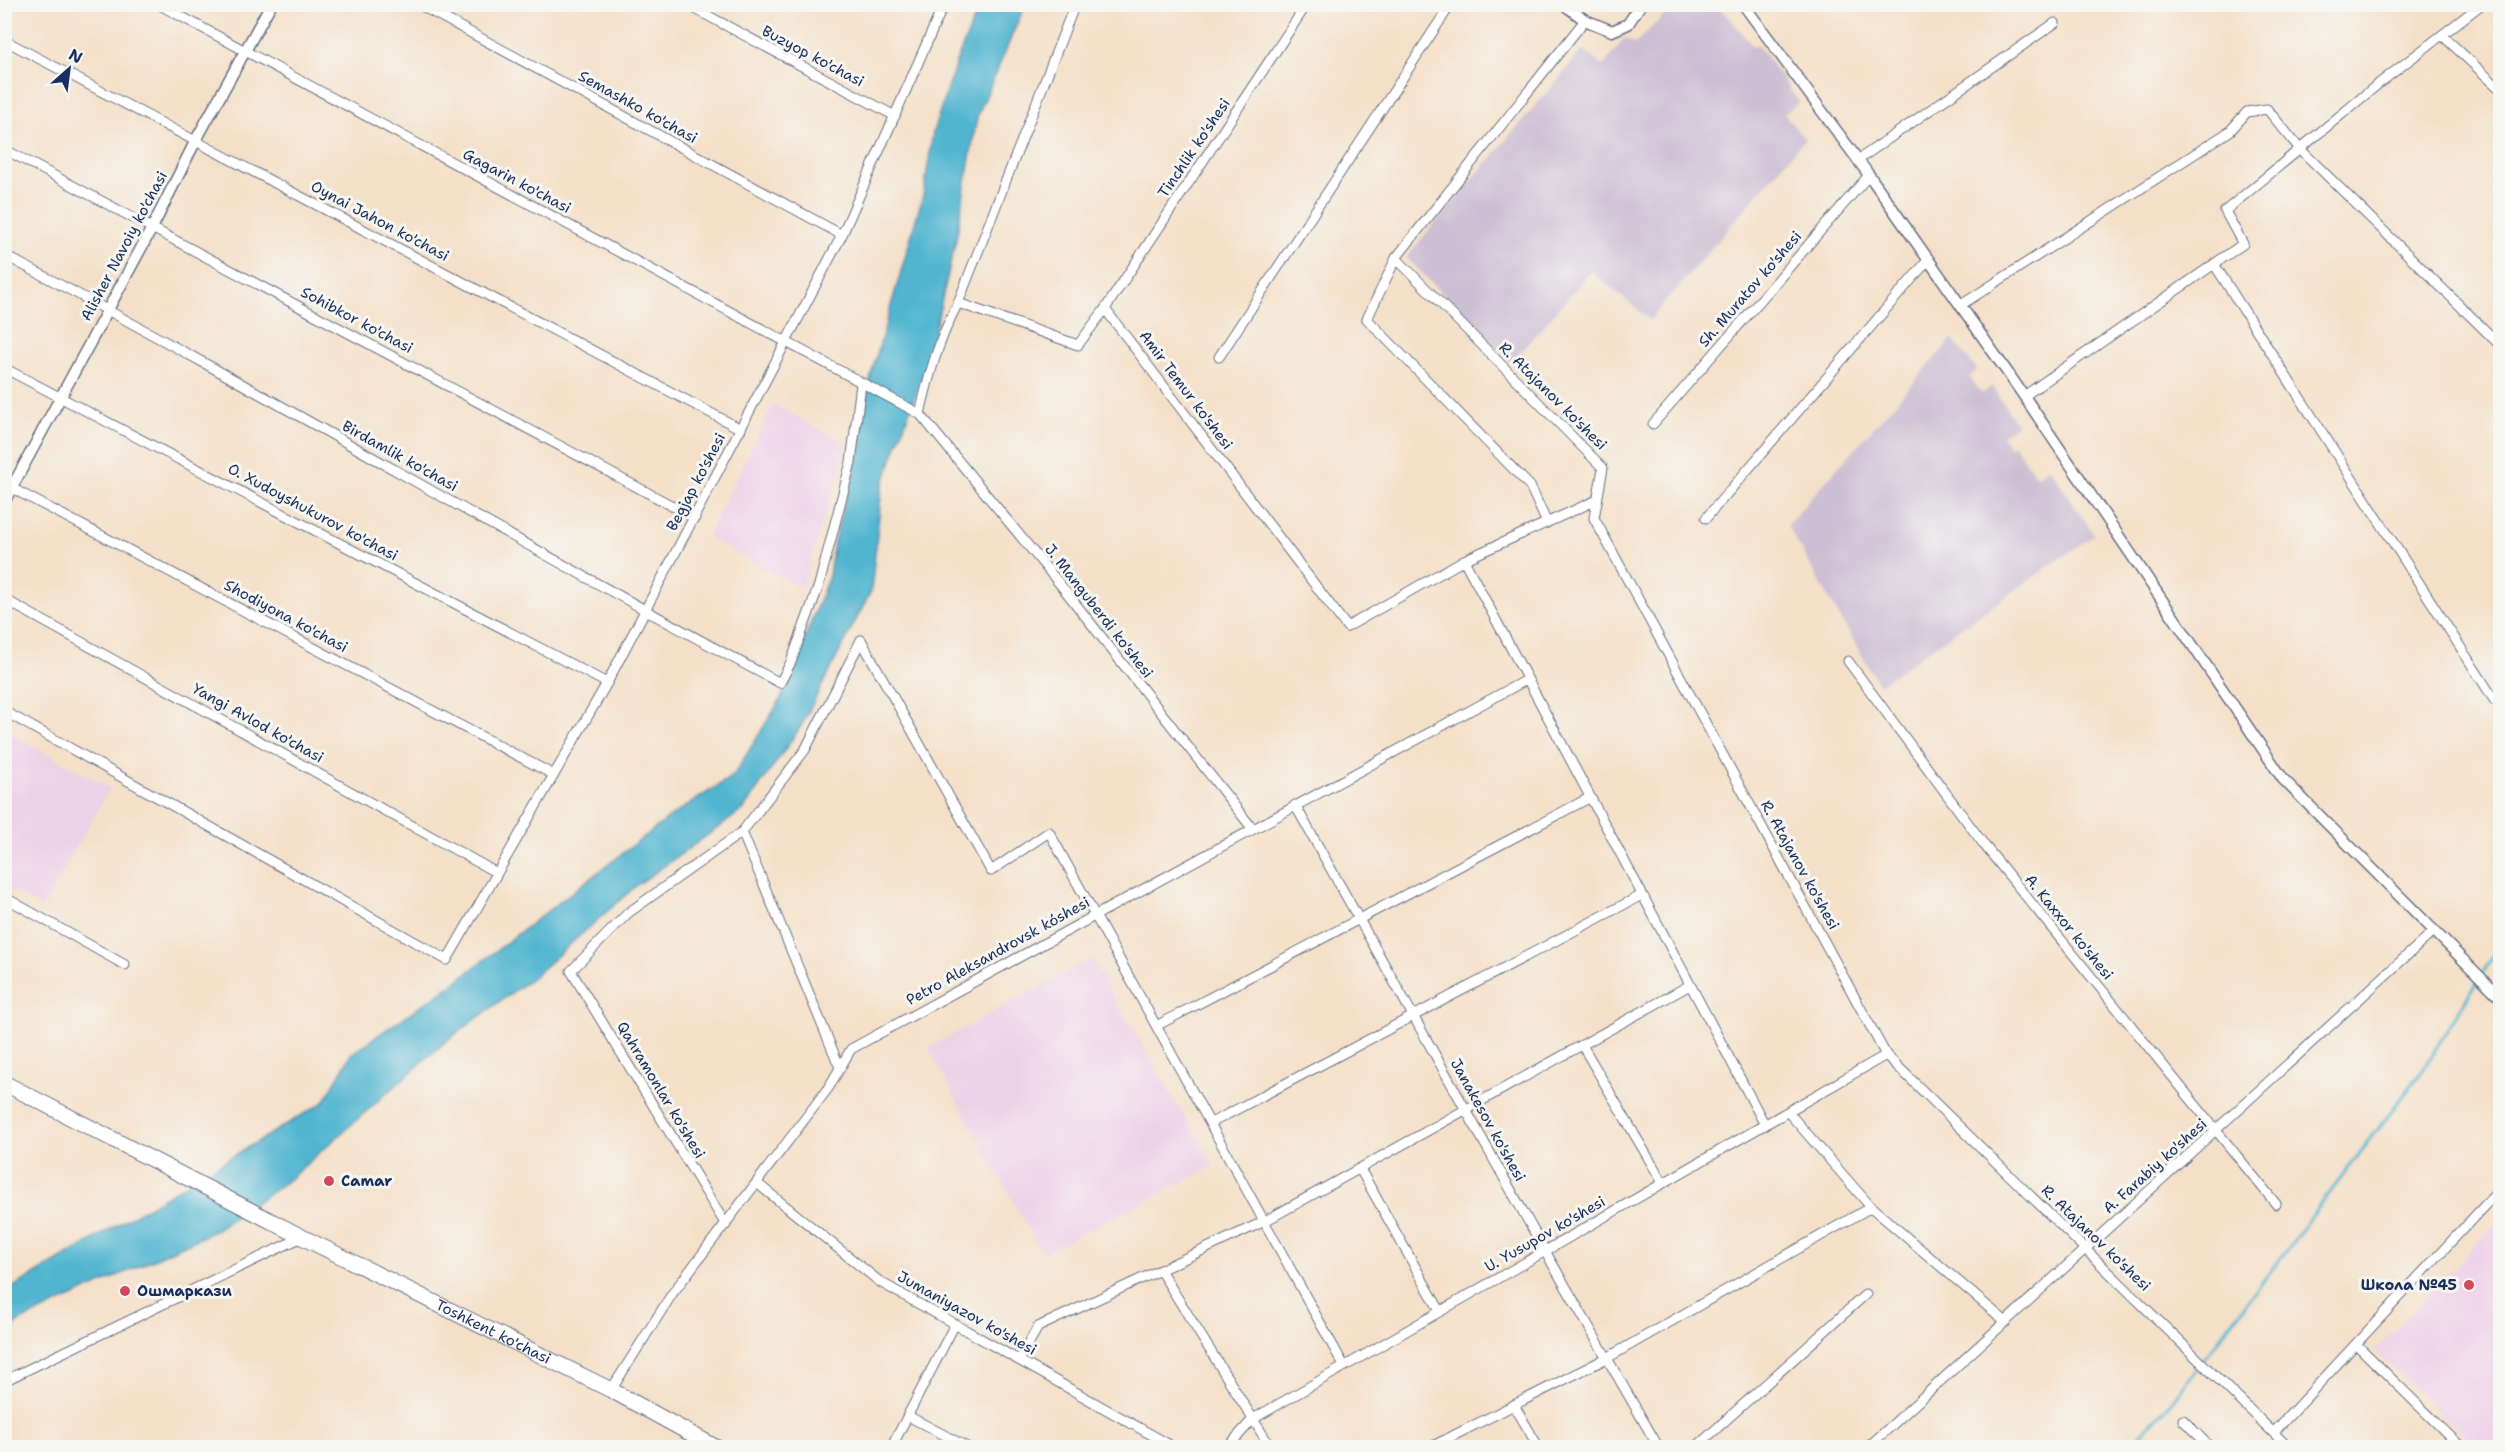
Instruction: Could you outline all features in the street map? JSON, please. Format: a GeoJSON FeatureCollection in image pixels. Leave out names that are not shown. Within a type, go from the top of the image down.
{"type":"FeatureCollection","features":[{"type":"Feature","properties":{"kind":"highway","name":"Toshkent ko'chasi"},"geometry":{"type":"LineString","coordinates":[[4,1083],[302,1237],[611,1390],[717,1448]]}},
{"type":"Feature","properties":{"kind":"street","name":"Gagarin ko'chasi"},"geometry":{"type":"LineString","coordinates":[[158,4],[916,412]]}},
{"type":"Feature","properties":{"kind":"street","name":"Alisher Navoiy ko'chasi"},"geometry":{"type":"LineString","coordinates":[[4,502],[8,486],[61,396],[152,228],[196,140],[271,4]]}},
{"type":"Feature","properties":{"kind":"street","name":"Semashko ko'chasi"},"geometry":{"type":"LineString","coordinates":[[418,4],[843,235]]}},
{"type":"Feature","properties":{"kind":"street","name":"Buzyop ko'chasi"},"geometry":{"type":"LineString","coordinates":[[686,4],[895,116]]}},
{"type":"Feature","properties":{"kind":"street","name":"Begjap ko'shesi"},"geometry":{"type":"LineString","coordinates":[[4,711],[447,960],[607,683],[843,235],[944,4]]}},
{"type":"Feature","properties":{"kind":"street"},"geometry":{"type":"LineString","coordinates":[[916,412],[941,335],[958,303],[1075,4]]}},
{"type":"Feature","properties":{"kind":"street","name":"Tinchlik ko'shesi"},"geometry":{"type":"LineString","coordinates":[[1106,309],[1307,4]]}},
{"type":"Feature","properties":{"kind":"street"},"geometry":{"type":"LineString","coordinates":[[1219,357],[1451,4]]}},
{"type":"Feature","properties":{"kind":"street"},"geometry":{"type":"LineString","coordinates":[[1563,4],[1585,20],[1612,31],[1628,24],[1641,4]]}},
{"type":"Feature","properties":{"kind":"street"},"geometry":{"type":"LineString","coordinates":[[1743,4],[1929,259],[2283,779],[2500,997]]}},
{"type":"Feature","properties":{"kind":"street"},"geometry":{"type":"LineString","coordinates":[[2024,396],[2243,244],[2225,211],[2300,148],[2482,4]]}},
{"type":"Feature","properties":{"kind":"street"},"geometry":{"type":"LineString","coordinates":[[1547,523],[1530,486],[1367,318],[1396,258],[1585,20]]}},
{"type":"Feature","properties":{"kind":"street"},"geometry":{"type":"LineString","coordinates":[[1858,160],[2055,23]]}},
{"type":"Feature","properties":{"kind":"street"},"geometry":{"type":"LineString","coordinates":[[2442,35],[2500,89]]}},
{"type":"Feature","properties":{"kind":"street","name":"Oynai Jahon ko'chasi"},"geometry":{"type":"LineString","coordinates":[[4,40],[741,429]]}},
{"type":"Feature","properties":{"kind":"street"},"geometry":{"type":"LineString","coordinates":[[1960,305],[2230,131],[2247,112],[2267,109],[2300,148],[2500,345]]}},
{"type":"Feature","properties":{"kind":"street","name":"Sohibkor ko'chasi"},"geometry":{"type":"LineString","coordinates":[[4,149],[694,518]]}},
{"type":"Feature","properties":{"kind":"street","name":"Sh. Muratov ko'shesi"},"geometry":{"type":"LineString","coordinates":[[1653,424],[1869,175]]}},
{"type":"Feature","properties":{"kind":"street","name":"Birdamlik ko'chasi"},"geometry":{"type":"LineString","coordinates":[[4,255],[107,309],[645,611],[780,683],[791,662],[819,585],[851,462],[865,386]]}},
{"type":"Feature","properties":{"kind":"street","name":"R. Atajanov ko'shesi"},"geometry":{"type":"LineString","coordinates":[[1396,258],[1603,468],[1594,518],[1886,1055],[2289,1448]]}},
{"type":"Feature","properties":{"kind":"street"},"geometry":{"type":"LineString","coordinates":[[1706,518],[1929,259]]}},
{"type":"Feature","properties":{"kind":"street"},"geometry":{"type":"LineString","coordinates":[[2214,264],[2495,701],[2500,698]]}},
{"type":"Feature","properties":{"kind":"street"},"geometry":{"type":"LineString","coordinates":[[958,303],[1078,345],[1106,309]]}},
{"type":"Feature","properties":{"kind":"street","name":"Amir Temur ko'shesi"},"geometry":{"type":"LineString","coordinates":[[1106,309],[1347,627],[1464,560]]}},
{"type":"Feature","properties":{"kind":"street","name":"O. Xudoyshukurov ko'chasi"},"geometry":{"type":"LineString","coordinates":[[4,368],[607,683]]}},
{"type":"Feature","properties":{"kind":"street","name":"J. Manguberdi ko'shesi"},"geometry":{"type":"LineString","coordinates":[[916,412],[1070,597],[1252,828]]}},
{"type":"Feature","properties":{"kind":"street","name":"Shodiyona ko'chasi"},"geometry":{"type":"LineString","coordinates":[[8,486],[554,775]]}},
{"type":"Feature","properties":{"kind":"street"},"geometry":{"type":"LineString","coordinates":[[1597,501],[1464,560],[1765,1125]]}},
{"type":"Feature","properties":{"kind":"street","name":"Yangi Avlod ko'chasi"},"geometry":{"type":"LineString","coordinates":[[4,599],[497,873]]}},
{"type":"Feature","properties":{"kind":"street"},"geometry":{"type":"LineString","coordinates":[[840,1068],[742,832],[805,750],[861,640],[992,871],[1049,832],[1158,1025],[1344,1366]]}},
{"type":"Feature","properties":{"kind":"street","name":"A. Kaxxor ko'shesi"},"geometry":{"type":"LineString","coordinates":[[1848,661],[1985,846],[2215,1132],[2276,1204]]}},
{"type":"Feature","properties":{"kind":"street","name":"Petro Aleksandrovsk kóshesi"},"geometry":{"type":"LineString","coordinates":[[611,1390],[672,1294],[758,1184],[829,1087],[851,1049],[1526,680]]}},
{"type":"Feature","properties":{"kind":"street"},"geometry":{"type":"LineString","coordinates":[[1158,1025],[1589,798]]}},
{"type":"Feature","properties":{"kind":"street","name":"Janakesov ko'shesi"},"geometry":{"type":"LineString","coordinates":[[1295,805],[1545,1251],[1659,1448]]}},
{"type":"Feature","properties":{"kind":"street","name":"Qahramonlar ko'shesi"},"geometry":{"type":"LineString","coordinates":[[726,1225],[571,971],[628,912],[742,832]]}},
{"type":"Feature","properties":{"kind":"street"},"geometry":{"type":"LineString","coordinates":[[1211,1124],[1642,895]]}},
{"type":"Feature","properties":{"kind":"street"},"geometry":{"type":"LineString","coordinates":[[4,897],[125,965]]}},
{"type":"Feature","properties":{"kind":"street","name":"A. Farabiy ko'shesi"},"geometry":{"type":"LineString","coordinates":[[1868,1448],[2435,930]]}},
{"type":"Feature","properties":{"kind":"street"},"geometry":{"type":"LineString","coordinates":[[1019,1360],[1038,1327],[1265,1221],[1690,985]]}},
{"type":"Feature","properties":{"kind":"street"},"geometry":{"type":"LineString","coordinates":[[1582,1045],[1663,1183]]}},
{"type":"Feature","properties":{"kind":"street","name":"U. Yusupov ko'shesi"},"geometry":{"type":"LineString","coordinates":[[1227,1448],[1253,1419],[1886,1055]]}},
{"type":"Feature","properties":{"kind":"street"},"geometry":{"type":"LineString","coordinates":[[1788,1112],[1871,1207],[2006,1322]]}},
{"type":"Feature","properties":{"kind":"street"},"geometry":{"type":"LineString","coordinates":[[1360,1169],[1440,1311]]}},
{"type":"Feature","properties":{"kind":"street","name":"Jumaniyazov ko'shesi"},"geometry":{"type":"LineString","coordinates":[[758,1184],[880,1282],[1175,1448]]}},
{"type":"Feature","properties":{"kind":"street"},"geometry":{"type":"LineString","coordinates":[[2274,1432],[2500,1189]]}},
{"type":"Feature","properties":{"kind":"street"},"geometry":{"type":"LineString","coordinates":[[1429,1448],[1607,1358],[1871,1207]]}},
{"type":"Feature","properties":{"kind":"street"},"geometry":{"type":"LineString","coordinates":[[4,1381],[302,1237]]}},
{"type":"Feature","properties":{"kind":"street"},"geometry":{"type":"LineString","coordinates":[[1160,1270],[1271,1448]]}},
{"type":"Feature","properties":{"kind":"street"},"geometry":{"type":"LineString","coordinates":[[1695,1448],[1866,1294]]}},
{"type":"Feature","properties":{"kind":"street"},"geometry":{"type":"LineString","coordinates":[[891,1448],[955,1324]]}},
{"type":"Feature","properties":{"kind":"street"},"geometry":{"type":"LineString","coordinates":[[2356,1344],[2462,1448]]}},
{"type":"Feature","properties":{"kind":"street"},"geometry":{"type":"LineString","coordinates":[[1515,1405],[1539,1448]]}},
{"type":"Feature","properties":{"kind":"street"},"geometry":{"type":"LineString","coordinates":[[908,1416],[969,1448]]}},
{"type":"Feature","properties":{"kind":"street"},"geometry":{"type":"LineString","coordinates":[[2183,1420],[2211,1448]]}},
{"type":"Feature","properties":{"kind":"shaded area"},"geometry":{"type":"Polygon","coordinates":[[[1674,5],[1714,5],[1729,17],[1753,47],[1757,44],[1799,102],[1784,114],[1805,139],[1650,320],[1591,271],[1511,363],[1406,257],[1583,50],[1603,66],[1625,38],[1635,44],[1674,5]]]}},
{"type":"Feature","properties":{"kind":"shaded area"},"geometry":{"type":"Polygon","coordinates":[[[1952,339],[1977,370],[1969,377],[1982,394],[1992,386],[2017,425],[2002,435],[2009,447],[2013,444],[2037,477],[2049,467],[2094,535],[1879,685],[1787,525],[1952,339]]]}},
{"type":"Feature","properties":{"kind":"shaded area"},"geometry":{"type":"Polygon","coordinates":[[[773,404],[847,444],[802,589],[707,537],[773,404]]]}},
{"type":"Feature","properties":{"kind":"shaded area"},"geometry":{"type":"Polygon","coordinates":[[[4,730],[110,788],[42,908],[5,887],[4,730]]]}},
{"type":"Feature","properties":{"kind":"shaded area"},"geometry":{"type":"Polygon","coordinates":[[[1091,959],[1214,1166],[1042,1254],[928,1048],[1091,959]]]}},
{"type":"Feature","properties":{"kind":"shaded area","name":"Школа №45"},"geometry":{"type":"Polygon","coordinates":[[[2500,1219],[2500,1447],[2476,1447],[2375,1351],[2500,1219]]]}},
{"type":"Feature","properties":{"kind":"water"},"geometry":{"type":"Polygon","coordinates":[[[980,5],[1025,5],[977,117],[956,239],[927,363],[882,487],[871,591],[801,726],[743,810],[636,886],[533,977],[445,1042],[286,1182],[210,1233],[18,1322],[5,1337],[5,1292],[324,1102],[351,1054],[454,983],[670,817],[734,775],[781,699],[829,576],[834,541],[855,465],[871,375],[924,192],[933,132],[957,60],[980,5]]]}},
{"type":"Feature","properties":{"kind":"waterway"},"geometry":{"type":"LineString","coordinates":[[2482,974],[2500,944]]}},
{"type":"Feature","properties":{"kind":"waterway"},"geometry":{"type":"LineString","coordinates":[[2127,1448],[2169,1405],[2420,1074],[2478,980]]}},
{"type":"Feature","properties":{"kind":"place","name":"Camar"},"geometry":{"type":"Point","coordinates":[329,1181]}},
{"type":"Feature","properties":{"kind":"place","name":"Школа №45"},"geometry":{"type":"Point","coordinates":[2469,1285]}},
{"type":"Feature","properties":{"kind":"place","name":"Ошмаркази"},"geometry":{"type":"Point","coordinates":[125,1291]}}]}
